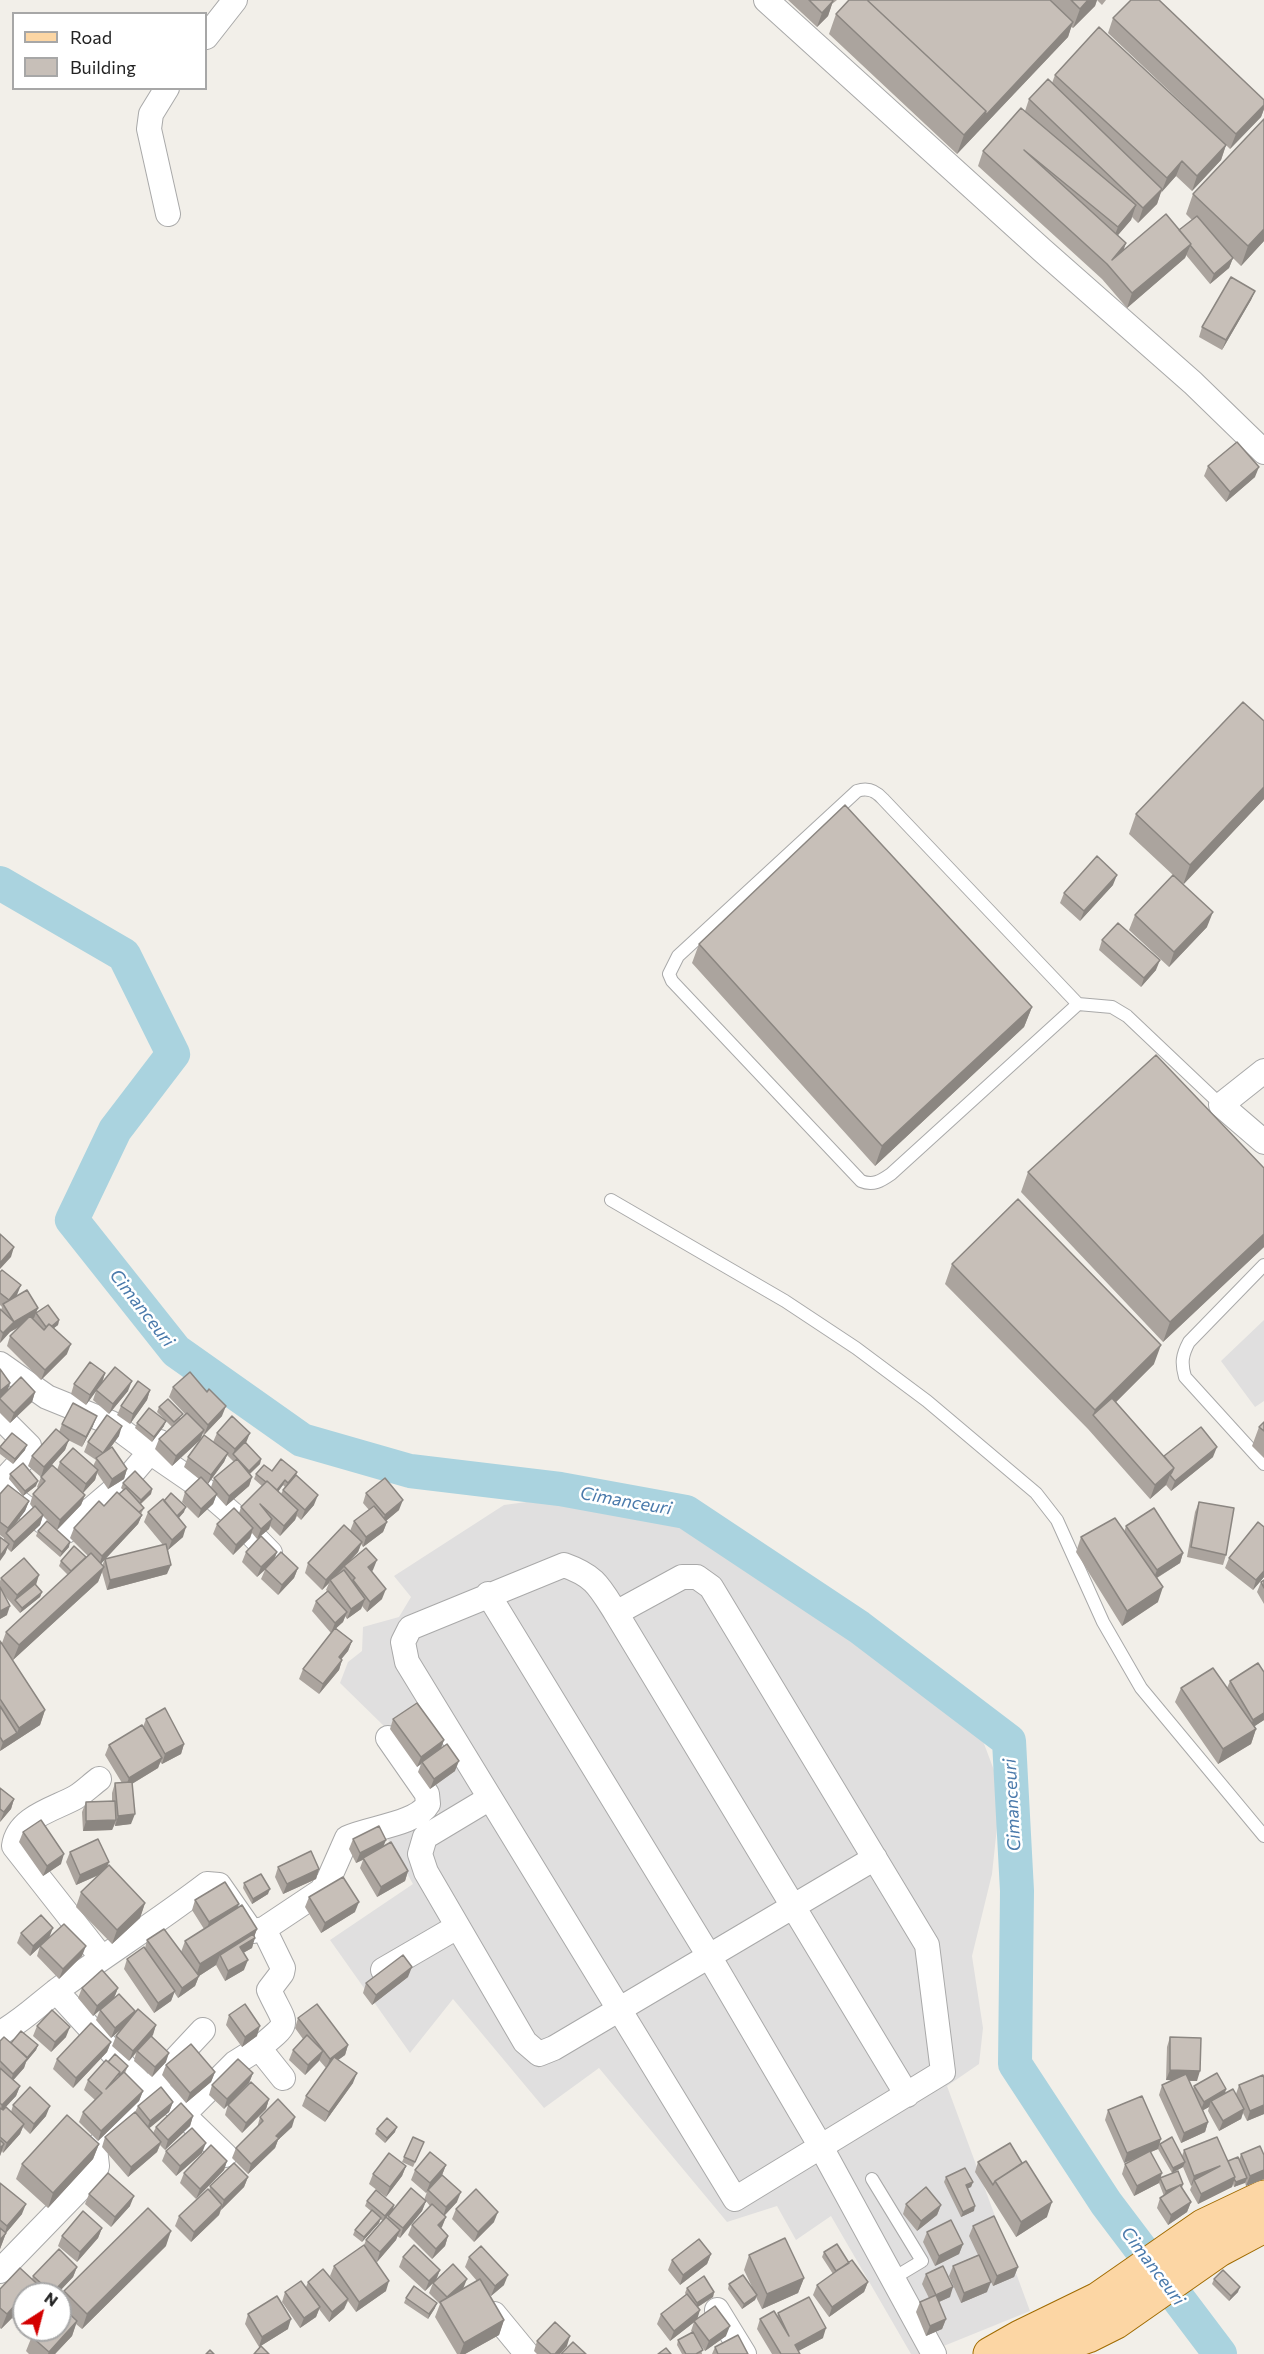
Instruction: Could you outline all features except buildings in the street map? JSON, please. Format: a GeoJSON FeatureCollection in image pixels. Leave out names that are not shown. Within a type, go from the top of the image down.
{"type":"FeatureCollection","features":[{"type":"Feature","properties":{"kind":"main road"},"geometry":{"type":"LineString","coordinates":[[990,2354],[1020,2337],[1107,2310],[1211,2238],[1264,2197]]}},
{"type":"Feature","properties":{"kind":"main road"},"geometry":{"type":"LineString","coordinates":[[1211,2238],[1264,2226]]}},
{"type":"Feature","properties":{"kind":"main road"},"geometry":{"type":"LineString","coordinates":[[1020,2354],[1056,2347],[1088,2336],[1107,2310]]}},
{"type":"Feature","properties":{"kind":"street"},"geometry":{"type":"LineString","coordinates":[[207,36],[235,0]]}},
{"type":"Feature","properties":{"kind":"street"},"geometry":{"type":"LineString","coordinates":[[766,0],[1042,250],[1193,383],[1264,452]]}},
{"type":"Feature","properties":{"kind":"street"},"geometry":{"type":"LineString","coordinates":[[166,90],[151,114],[149,129],[168,214]]}},
{"type":"Feature","properties":{"kind":"street"},"geometry":{"type":"LineString","coordinates":[[1264,1071],[1221,1105],[1264,1142]]}},
{"type":"Feature","properties":{"kind":"street"},"geometry":{"type":"LineString","coordinates":[[0,1364],[42,1394],[111,1423],[201,1487],[231,1513],[270,1553]]}},
{"type":"Feature","properties":{"kind":"street"},"geometry":{"type":"LineString","coordinates":[[0,1416],[29,1446],[27,1455],[0,1486],[57,1532],[66,1531],[127,1479],[174,1429]]}},
{"type":"Feature","properties":{"kind":"street"},"geometry":{"type":"LineString","coordinates":[[616,1613],[682,1577],[697,1578],[711,1587],[927,1945],[943,2073],[907,2095],[735,2199],[407,1662],[403,1642],[410,1628],[564,1564],[581,1571],[595,1581],[907,2095]]}},
{"type":"Feature","properties":{"kind":"street"},"geometry":{"type":"LineString","coordinates":[[488,1594],[709,1956],[821,2147],[934,2354]]}},
{"type":"Feature","properties":{"kind":"street"},"geometry":{"type":"LineString","coordinates":[[0,2033],[10,2028],[102,1958],[155,1924],[207,1884],[219,1885],[249,1928],[254,1931],[264,1929],[321,1892],[347,1838],[359,1832],[416,1816],[425,1808],[428,1800],[427,1794],[387,1738]]}},
{"type":"Feature","properties":{"kind":"street"},"geometry":{"type":"LineString","coordinates":[[99,1779],[79,1795],[35,1817],[18,1834],[14,1846],[102,1958]]}},
{"type":"Feature","properties":{"kind":"street"},"geometry":{"type":"LineString","coordinates":[[490,1797],[425,1837],[420,1854],[426,1872],[525,2042],[539,2054],[554,2048],[874,1858]]}},
{"type":"Feature","properties":{"kind":"street"},"geometry":{"type":"LineString","coordinates":[[383,1970],[457,1927]]}},
{"type":"Feature","properties":{"kind":"street"},"geometry":{"type":"LineString","coordinates":[[184,2114],[235,2063],[259,2048],[282,2029],[283,2015],[269,1990],[282,1973],[283,1968],[264,1929]]}},
{"type":"Feature","properties":{"kind":"street"},"geometry":{"type":"LineString","coordinates":[[56,1991],[155,2094],[184,2114],[225,2155]]}},
{"type":"Feature","properties":{"kind":"street"},"geometry":{"type":"LineString","coordinates":[[0,2271],[95,2173],[97,2166],[95,2149],[155,2094],[160,2076],[202,2030]]}},
{"type":"Feature","properties":{"kind":"street"},"geometry":{"type":"LineString","coordinates":[[259,2048],[284,2078]]}},
{"type":"Feature","properties":{"kind":"street"},"geometry":{"type":"LineString","coordinates":[[717,2310],[744,2354]]}},
{"type":"Feature","properties":{"kind":"street"},"geometry":{"type":"LineString","coordinates":[[494,2314],[527,2354]]}},
{"type":"Feature","properties":{"kind":"lane"},"geometry":{"type":"LineString","coordinates":[[1078,1004],[891,1174],[881,1181],[870,1184],[861,1181],[672,981],[669,974],[678,956],[857,791],[868,789],[876,792],[883,799],[1078,1004],[1112,1007],[1127,1016],[1221,1105]]}},
{"type":"Feature","properties":{"kind":"lane"},"geometry":{"type":"LineString","coordinates":[[611,1200],[785,1301],[856,1348],[927,1401],[1036,1493],[1057,1520],[1103,1622],[1141,1688],[1264,1836]]}},
{"type":"Feature","properties":{"kind":"lane"},"geometry":{"type":"LineString","coordinates":[[1264,1264],[1189,1342],[1182,1364],[1185,1377],[1264,1464]]}},
{"type":"Feature","properties":{"kind":"lane"},"geometry":{"type":"LineString","coordinates":[[872,2179],[921,2261],[892,2279]]}},
{"type":"Feature","properties":{"kind":"shaded area"},"geometry":{"type":"Polygon","coordinates":[[[1264,1320],[1264,1401],[1255,1407],[1221,1361],[1264,1320]]]}},
{"type":"Feature","properties":{"kind":"shaded area"},"geometry":{"type":"Polygon","coordinates":[[[640,1493],[701,1518],[983,1741],[1001,1789],[992,1874],[972,1956],[983,2028],[979,2064],[947,2086],[1030,2311],[924,2354],[911,2354],[831,2216],[796,2240],[777,2206],[727,2222],[599,2068],[544,2108],[453,1999],[410,2053],[330,1940],[413,1884],[386,1836],[439,1813],[387,1729],[340,1683],[348,1662],[362,1651],[363,1627],[399,1617],[411,1597],[394,1576],[504,1505],[587,1494],[640,1493]]]}},
{"type":"Feature","properties":{"kind":"waterway","name":"Cimanceuri"},"geometry":{"type":"LineString","coordinates":[[0,883],[124,955],[173,1054],[115,1130],[72,1220],[176,1351],[302,1440],[410,1471],[560,1489],[686,1512],[859,1627],[1009,1741],[1017,1891],[1015,2064],[1106,2203],[1220,2354]]}}]}
